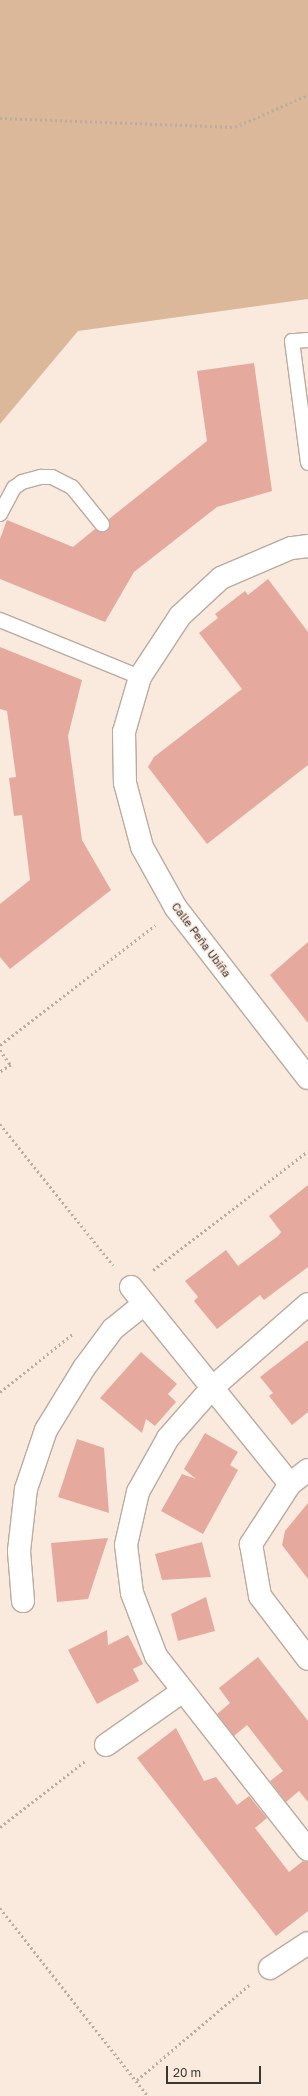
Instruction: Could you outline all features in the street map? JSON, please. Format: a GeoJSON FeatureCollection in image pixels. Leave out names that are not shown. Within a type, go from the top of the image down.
{"type":"FeatureCollection","features":[{"type":"Feature","properties":{"kind":"street","name":"Calle Peña Ubiña"},"geometry":{"type":"LineString","coordinates":[[308,546],[291,548],[221,578],[180,616],[140,677],[124,732],[126,783],[142,847],[176,908],[308,1078]]}},
{"type":"Feature","properties":{"kind":"street"},"geometry":{"type":"LineString","coordinates":[[23,1601],[19,1551],[26,1489],[46,1430],[84,1368],[138,1296],[290,1484]]}},
{"type":"Feature","properties":{"kind":"street"},"geometry":{"type":"LineString","coordinates":[[308,1304],[212,1388],[168,1438],[138,1492],[126,1545],[132,1593],[156,1656],[308,1850]]}},
{"type":"Feature","properties":{"kind":"street"},"geometry":{"type":"LineString","coordinates":[[308,1470],[290,1484],[251,1544],[260,1596],[308,1659]]}},
{"type":"Feature","properties":{"kind":"street"},"geometry":{"type":"LineString","coordinates":[[106,1745],[183,1691]]}},
{"type":"Feature","properties":{"kind":"street"},"geometry":{"type":"LineString","coordinates":[[270,1968],[308,1943]]}},
{"type":"Feature","properties":{"kind":"lane"},"geometry":{"type":"LineString","coordinates":[[308,340],[292,341],[308,463]]}},
{"type":"Feature","properties":{"kind":"lane"},"geometry":{"type":"LineString","coordinates":[[0,514],[14,488],[22,482],[41,477],[52,478],[72,487],[102,524]]}},
{"type":"Feature","properties":{"kind":"lane"},"geometry":{"type":"LineString","coordinates":[[0,620],[140,677]]}},
{"type":"Feature","properties":{"kind":"path"},"geometry":{"type":"LineString","coordinates":[[0,118],[235,127],[308,95]]}},
{"type":"Feature","properties":{"kind":"path"},"geometry":{"type":"LineString","coordinates":[[0,1045],[176,908]]}},
{"type":"Feature","properties":{"kind":"path"},"geometry":{"type":"LineString","coordinates":[[0,1050],[10,1065],[0,1072]]}},
{"type":"Feature","properties":{"kind":"path"},"geometry":{"type":"LineString","coordinates":[[0,1124],[138,1296]]}},
{"type":"Feature","properties":{"kind":"path"},"geometry":{"type":"LineString","coordinates":[[0,1827],[106,1745]]}},
{"type":"Feature","properties":{"kind":"path"},"geometry":{"type":"LineString","coordinates":[[0,1908],[148,2096]]}},
{"type":"Feature","properties":{"kind":"path"},"geometry":{"type":"LineString","coordinates":[[136,2080],[270,1968]]}},
{"type":"Feature","properties":{"kind":"shaded area"},"geometry":{"type":"Polygon","coordinates":[[[0,0],[308,0],[308,299],[78,331],[0,424],[0,0]]]}},
{"type":"Feature","properties":{"kind":"building"},"geometry":{"type":"Polygon","coordinates":[[[254,363],[272,491],[217,507],[134,572],[105,622],[0,579],[0,539],[7,520],[73,547],[95,529],[107,531],[109,519],[207,441],[197,371],[254,363]]]}},
{"type":"Feature","properties":{"kind":"building"},"geometry":{"type":"Polygon","coordinates":[[[268,579],[308,632],[308,765],[207,844],[148,767],[154,757],[242,689],[199,633],[218,618],[215,614],[245,591],[248,595],[268,579]]]}},
{"type":"Feature","properties":{"kind":"building"},"geometry":{"type":"Polygon","coordinates":[[[0,647],[82,680],[68,736],[82,840],[111,890],[10,969],[0,957],[0,904],[30,880],[22,815],[14,816],[9,778],[16,777],[7,711],[0,709],[0,647]]]}},
{"type":"Feature","properties":{"kind":"building"},"geometry":{"type":"Polygon","coordinates":[[[308,942],[308,1023],[270,975],[308,942]]]}},
{"type":"Feature","properties":{"kind":"building"},"geometry":{"type":"Polygon","coordinates":[[[308,1185],[308,1267],[264,1300],[260,1295],[217,1329],[194,1301],[198,1297],[185,1281],[226,1250],[238,1266],[278,1236],[281,1232],[269,1216],[308,1185]]]}},
{"type":"Feature","properties":{"kind":"building"},"geometry":{"type":"Polygon","coordinates":[[[308,1340],[308,1412],[292,1425],[269,1396],[273,1393],[260,1377],[308,1340]]]}},
{"type":"Feature","properties":{"kind":"building"},"geometry":{"type":"Polygon","coordinates":[[[141,1352],[177,1384],[168,1394],[176,1402],[155,1426],[146,1419],[142,1433],[100,1398],[141,1352]]]}},
{"type":"Feature","properties":{"kind":"building"},"geometry":{"type":"Polygon","coordinates":[[[205,1433],[238,1452],[230,1465],[238,1470],[203,1534],[161,1511],[182,1474],[196,1479],[184,1469],[205,1433]]]}},
{"type":"Feature","properties":{"kind":"building"},"geometry":{"type":"Polygon","coordinates":[[[77,1439],[104,1448],[109,1513],[58,1497],[77,1439]]]}},
{"type":"Feature","properties":{"kind":"building"},"geometry":{"type":"Polygon","coordinates":[[[308,1503],[308,1579],[282,1545],[285,1531],[308,1503]]]}},
{"type":"Feature","properties":{"kind":"building"},"geometry":{"type":"Polygon","coordinates":[[[108,1538],[88,1599],[57,1602],[51,1543],[108,1538]]]}},
{"type":"Feature","properties":{"kind":"building"},"geometry":{"type":"Polygon","coordinates":[[[202,1542],[211,1577],[162,1580],[155,1554],[202,1542]]]}},
{"type":"Feature","properties":{"kind":"building"},"geometry":{"type":"Polygon","coordinates":[[[206,1597],[215,1631],[178,1641],[171,1614],[206,1597]]]}},
{"type":"Feature","properties":{"kind":"building"},"geometry":{"type":"Polygon","coordinates":[[[107,1630],[108,1645],[128,1635],[143,1664],[133,1669],[139,1681],[97,1704],[68,1650],[107,1630]]]}},
{"type":"Feature","properties":{"kind":"building"},"geometry":{"type":"Polygon","coordinates":[[[258,1657],[308,1721],[308,1802],[299,1791],[286,1802],[270,1781],[283,1771],[247,1725],[234,1736],[217,1714],[230,1703],[219,1688],[258,1657]]]}},
{"type":"Feature","properties":{"kind":"building"},"geometry":{"type":"Polygon","coordinates":[[[176,1728],[204,1781],[216,1777],[237,1805],[249,1796],[267,1818],[255,1828],[289,1872],[303,1861],[308,1862],[308,1911],[276,1936],[137,1758],[176,1728]]]}}]}
